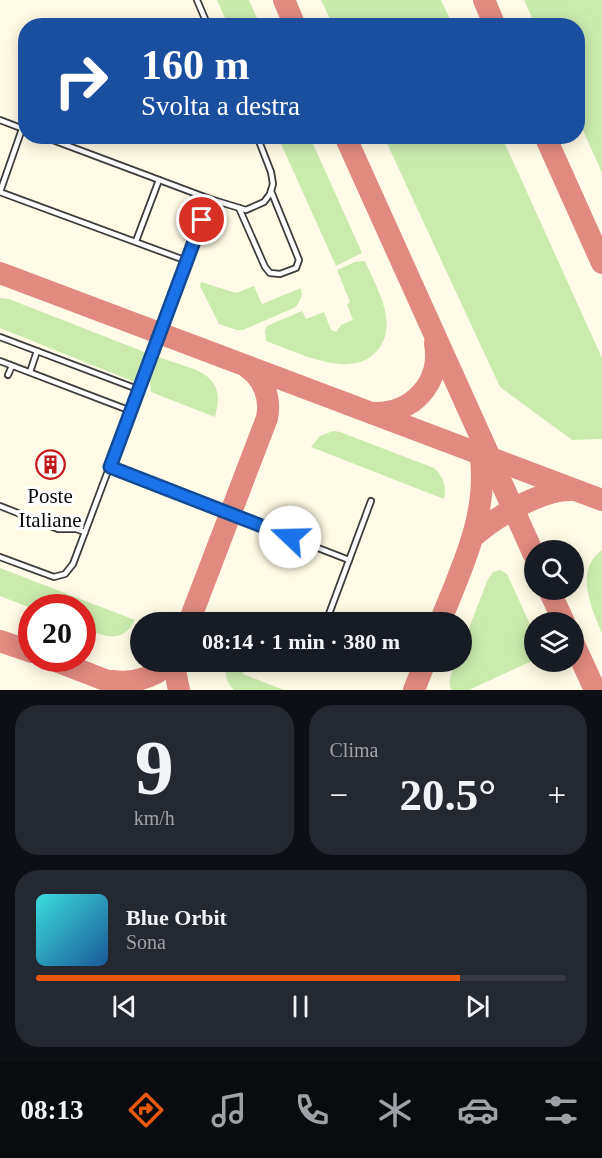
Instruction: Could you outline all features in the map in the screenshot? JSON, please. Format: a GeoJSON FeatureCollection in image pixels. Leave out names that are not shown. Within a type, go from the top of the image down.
{"type":"FeatureCollection","features":[{"type":"Feature","properties":{"kind":"lane"},"geometry":{"type":"LineString","coordinates":[[197,0],[205,18]]}},
{"type":"Feature","properties":{"kind":"lane"},"geometry":{"type":"LineString","coordinates":[[0,120],[18,128]]}},
{"type":"Feature","properties":{"kind":"lane"},"geometry":{"type":"LineString","coordinates":[[19,144],[0,192],[187,261]]}},
{"type":"Feature","properties":{"kind":"lane"},"geometry":{"type":"LineString","coordinates":[[63,144],[210,199],[246,210],[264,202],[273,184],[260,144]]}},
{"type":"Feature","properties":{"kind":"lane"},"geometry":{"type":"LineString","coordinates":[[136,242],[159,180]]}},
{"type":"Feature","properties":{"kind":"lane"},"geometry":{"type":"LineString","coordinates":[[239,208],[265,267],[270,273],[280,274],[296,268],[299,260],[296,247],[271,191]]}},
{"type":"Feature","properties":{"kind":"lane"},"geometry":{"type":"LineString","coordinates":[[0,557],[50,577],[59,577],[69,571],[140,390],[210,199]]}},
{"type":"Feature","properties":{"kind":"lane"},"geometry":{"type":"LineString","coordinates":[[0,337],[140,390]]}},
{"type":"Feature","properties":{"kind":"lane"},"geometry":{"type":"LineString","coordinates":[[30,372],[37,351]]}},
{"type":"Feature","properties":{"kind":"lane"},"geometry":{"type":"LineString","coordinates":[[0,361],[131,411]]}},
{"type":"Feature","properties":{"kind":"lane"},"geometry":{"type":"LineString","coordinates":[[8,375],[12,366]]}},
{"type":"Feature","properties":{"kind":"lane"},"geometry":{"type":"LineString","coordinates":[[110,467],[349,560]]}},
{"type":"Feature","properties":{"kind":"lane"},"geometry":{"type":"LineString","coordinates":[[330,612],[371,501]]}},
{"type":"Feature","properties":{"kind":"lane"},"geometry":{"type":"LineString","coordinates":[[0,506],[62,530],[76,529],[85,532]]}},
{"type":"Feature","properties":{"kind":"green space"},"geometry":{"type":"Polygon","coordinates":[[[217,0],[249,0],[257,18],[225,18],[217,0]]]}},
{"type":"Feature","properties":{"kind":"green space"},"geometry":{"type":"Polygon","coordinates":[[[321,0],[441,0],[450,18],[330,18],[321,0]]]}},
{"type":"Feature","properties":{"kind":"green space"},"geometry":{"type":"Polygon","coordinates":[[[524,0],[602,0],[602,173],[585,135],[585,18],[532,18],[524,0]]]}},
{"type":"Feature","properties":{"kind":"green space"},"geometry":{"type":"Polygon","coordinates":[[[281,144],[313,144],[362,253],[336,266],[281,144]]]}},
{"type":"Feature","properties":{"kind":"green space"},"geometry":{"type":"Polygon","coordinates":[[[387,144],[505,144],[602,358],[602,439],[572,440],[500,387],[387,144]]]}},
{"type":"Feature","properties":{"kind":"green space"},"geometry":{"type":"Polygon","coordinates":[[[365,261],[380,295],[387,326],[382,344],[366,360],[353,364],[338,364],[308,357],[266,341],[267,326],[302,311],[306,319],[324,312],[331,330],[336,332],[341,325],[353,320],[347,304],[350,302],[337,270],[355,262],[365,261]]]}},
{"type":"Feature","properties":{"kind":"green space"},"geometry":{"type":"Polygon","coordinates":[[[201,282],[236,293],[254,286],[262,304],[301,288],[302,296],[296,307],[243,330],[237,330],[219,324],[200,286],[201,282]]]}},
{"type":"Feature","properties":{"kind":"green space"},"geometry":{"type":"Polygon","coordinates":[[[0,298],[9,299],[147,353],[137,380],[132,381],[0,328],[0,298]]]}},
{"type":"Feature","properties":{"kind":"green space"},"geometry":{"type":"Polygon","coordinates":[[[159,357],[195,370],[212,381],[217,390],[218,402],[215,417],[151,392],[150,381],[159,357]]]}},
{"type":"Feature","properties":{"kind":"green space"},"geometry":{"type":"Polygon","coordinates":[[[333,431],[434,468],[440,474],[443,482],[444,499],[311,447],[320,436],[333,431]]]}},
{"type":"Feature","properties":{"kind":"green space"},"geometry":{"type":"Polygon","coordinates":[[[602,550],[602,633],[590,601],[587,578],[594,558],[602,550]]]}},
{"type":"Feature","properties":{"kind":"green space"},"geometry":{"type":"Polygon","coordinates":[[[0,568],[68,594],[18,594],[18,603],[0,596],[0,568]]]}},
{"type":"Feature","properties":{"kind":"green space"},"geometry":{"type":"Polygon","coordinates":[[[500,570],[507,574],[524,612],[524,665],[469,690],[452,690],[450,683],[452,672],[472,672],[472,620],[493,572],[500,570]]]}},
{"type":"Feature","properties":{"kind":"green space"},"geometry":{"type":"Polygon","coordinates":[[[96,605],[130,618],[130,628],[118,636],[96,633],[96,605]]]}},
{"type":"Feature","properties":{"kind":"green space"},"geometry":{"type":"Polygon","coordinates":[[[226,672],[243,672],[243,674],[284,690],[234,690],[226,678],[226,672]]]}},
{"type":"Feature","properties":{"kind":"taxiway"},"geometry":{"type":"LineString","coordinates":[[284,0],[292,18]]}},
{"type":"Feature","properties":{"kind":"taxiway"},"geometry":{"type":"LineString","coordinates":[[484,0],[492,18]]}},
{"type":"Feature","properties":{"kind":"taxiway"},"geometry":{"type":"LineString","coordinates":[[349,144],[527,540]]}},
{"type":"Feature","properties":{"kind":"taxiway"},"geometry":{"type":"LineString","coordinates":[[549,144],[602,263]]}},
{"type":"Feature","properties":{"kind":"taxiway"},"geometry":{"type":"LineString","coordinates":[[0,273],[602,500]]}},
{"type":"Feature","properties":{"kind":"taxiway"},"geometry":{"type":"LineString","coordinates":[[372,413],[400,409],[421,394],[434,371],[435,343]]}},
{"type":"Feature","properties":{"kind":"taxiway"},"geometry":{"type":"LineString","coordinates":[[193,612],[267,418],[268,403],[265,390],[258,377],[247,367]]}},
{"type":"Feature","properties":{"kind":"taxiway"},"geometry":{"type":"LineString","coordinates":[[444,612],[465,560],[478,517],[482,474],[480,451]]}},
{"type":"Feature","properties":{"kind":"taxiway"},"geometry":{"type":"LineString","coordinates":[[474,536],[520,505],[548,494],[573,490]]}},
{"type":"Feature","properties":{"kind":"taxiway"},"geometry":{"type":"LineString","coordinates":[[554,600],[559,612]]}},
{"type":"Feature","properties":{"kind":"taxiway"},"geometry":{"type":"LineString","coordinates":[[0,641],[18,647]]}},
{"type":"Feature","properties":{"kind":"taxiway"},"geometry":{"type":"LineString","coordinates":[[584,666],[595,690]]}},
{"type":"Feature","properties":{"kind":"taxiway"},"geometry":{"type":"LineString","coordinates":[[84,672],[131,690]]}},
{"type":"Feature","properties":{"kind":"taxiway"},"geometry":{"type":"LineString","coordinates":[[113,681],[137,680],[158,672]]}},
{"type":"Feature","properties":{"kind":"taxiway"},"geometry":{"type":"LineString","coordinates":[[175,672],[179,690]]}},
{"type":"Feature","properties":{"kind":"taxiway"},"geometry":{"type":"LineString","coordinates":[[414,690],[421,672]]}},
{"type":"Feature","properties":{"kind":"place","name":"Poste Italiane"},"geometry":{"type":"Point","coordinates":[50,465]}},
{"type":"Feature","properties":{"kind":"route"},"geometry":{"type":"LineString","coordinates":[[202,220],[110,467],[290,537]]}}]}
